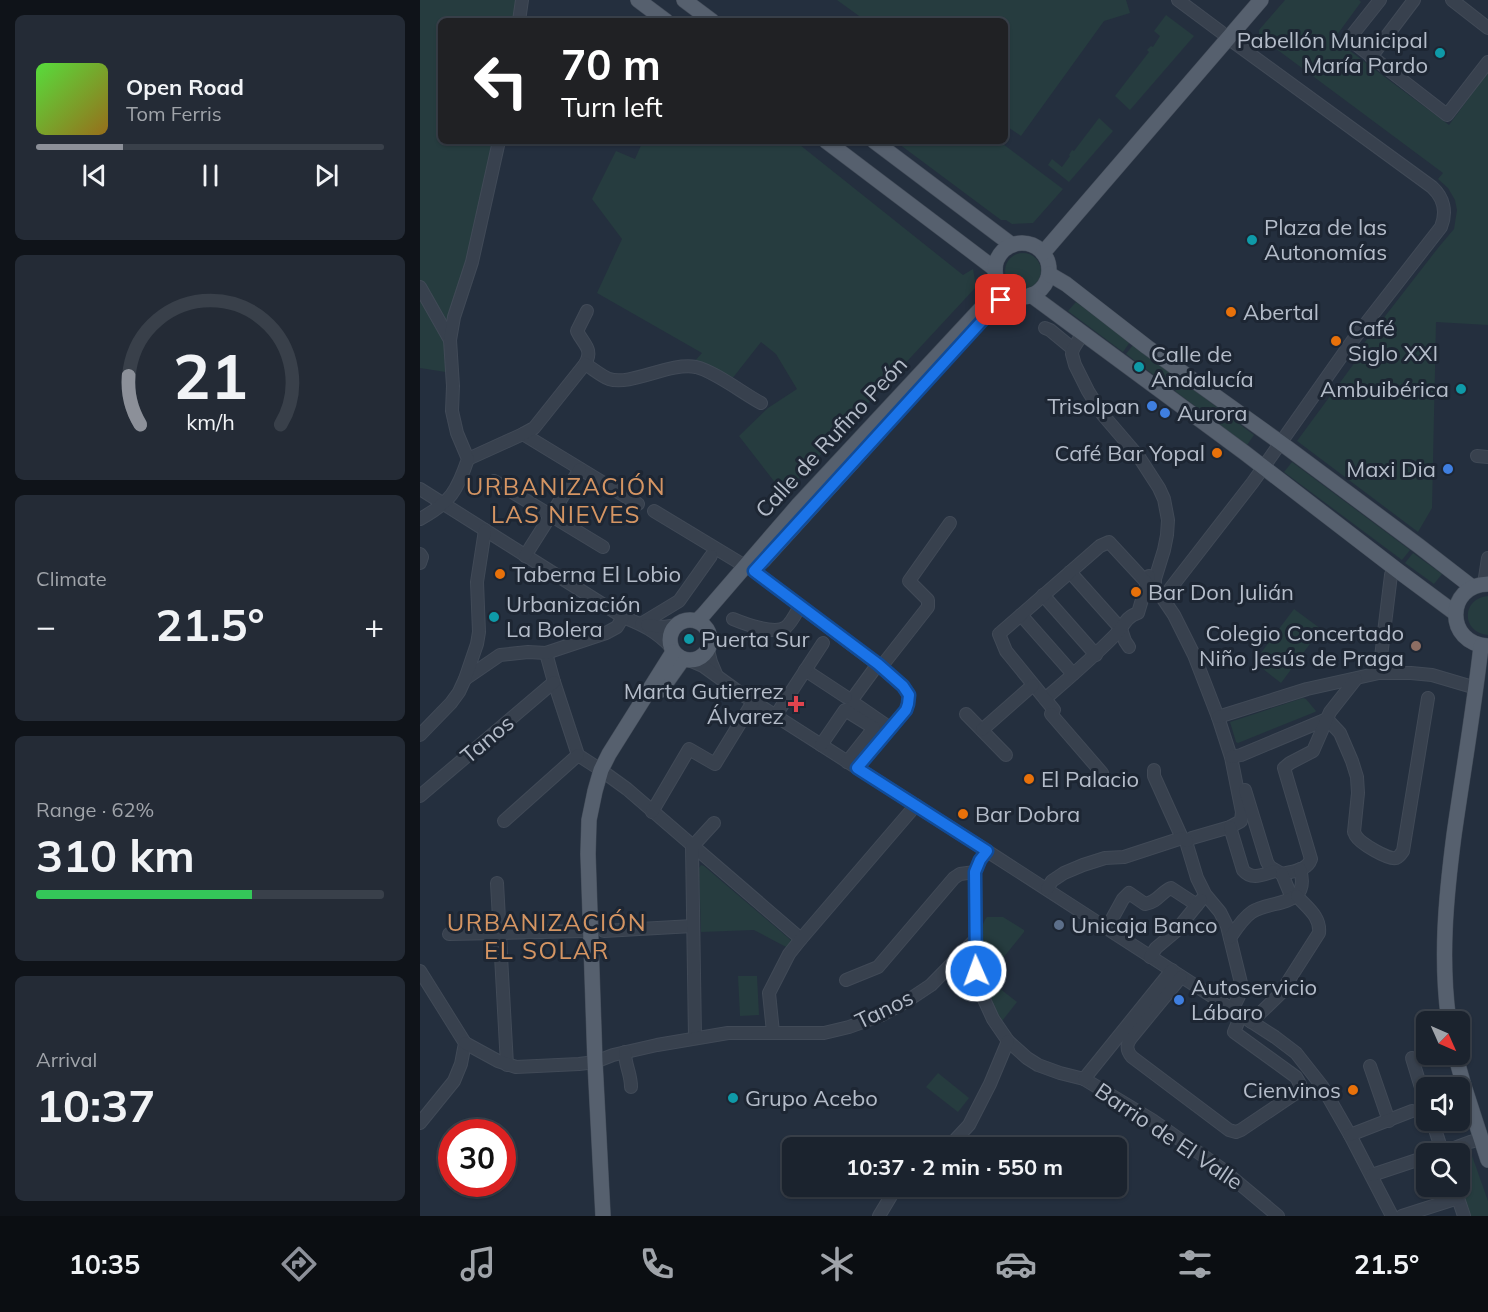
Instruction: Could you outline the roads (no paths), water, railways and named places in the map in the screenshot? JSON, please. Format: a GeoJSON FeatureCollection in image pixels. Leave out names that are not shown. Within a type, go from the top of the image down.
{"type":"FeatureCollection","features":[{"type":"Feature","properties":{"kind":"main road"},"geometry":{"type":"LineString","coordinates":[[638,0],[662,18]]}},
{"type":"Feature","properties":{"kind":"main road"},"geometry":{"type":"LineString","coordinates":[[684,0],[708,18]]}},
{"type":"Feature","properties":{"kind":"main road"},"geometry":{"type":"LineString","coordinates":[[1225,35],[1248,0]]}},
{"type":"Feature","properties":{"kind":"main road"},"geometry":{"type":"LineString","coordinates":[[1040,250],[1225,35],[1262,0]]}},
{"type":"Feature","properties":{"kind":"main road"},"geometry":{"type":"LineString","coordinates":[[830,144],[995,269]]}},
{"type":"Feature","properties":{"kind":"main road"},"geometry":{"type":"LineString","coordinates":[[878,144],[1012,246]]}},
{"type":"Feature","properties":{"kind":"main road"},"geometry":{"type":"LineString","coordinates":[[1024,243],[1040,250],[1048,263],[1049,274],[1041,289],[1031,295],[1018,297],[1004,289],[996,277],[995,269],[1000,255],[1012,246],[1024,243]]}},
{"type":"Feature","properties":{"kind":"main road"},"geometry":{"type":"LineString","coordinates":[[1049,274],[1066,284],[1147,347],[1419,546],[1481,585],[1460,598],[1455,613],[1462,634],[1470,642],[1484,646],[1458,804],[1446,906],[1445,977],[1448,1011]]}},
{"type":"Feature","properties":{"kind":"main road","name":"Calle de Rufino Peón"},"geometry":{"type":"LineString","coordinates":[[701,625],[722,594],[749,568],[800,504],[987,302],[1004,289]]}},
{"type":"Feature","properties":{"kind":"main road"},"geometry":{"type":"LineString","coordinates":[[1031,295],[1261,465],[1455,613]]}},
{"type":"Feature","properties":{"kind":"main road"},"geometry":{"type":"LineString","coordinates":[[686,620],[701,625],[710,639],[708,650],[700,658],[679,655],[670,635],[676,625],[686,620]]}},
{"type":"Feature","properties":{"kind":"main road"},"geometry":{"type":"LineString","coordinates":[[612,1216],[590,930],[589,820],[616,741],[679,655]]}},
{"type":"Feature","properties":{"kind":"main road"},"geometry":{"type":"LineString","coordinates":[[599,1061],[603,1216]]}},
{"type":"Feature","properties":{"kind":"main road"},"geometry":{"type":"LineString","coordinates":[[1458,1065],[1488,1160]]}},
{"type":"Feature","properties":{"kind":"street"},"geometry":{"type":"LineString","coordinates":[[519,18],[522,0]]}},
{"type":"Feature","properties":{"kind":"street"},"geometry":{"type":"LineString","coordinates":[[1163,598],[1353,340],[1441,227],[1444,216],[1440,196],[1432,187],[1178,0]]}},
{"type":"Feature","properties":{"kind":"street"},"geometry":{"type":"LineString","coordinates":[[1371,57],[1414,0]]}},
{"type":"Feature","properties":{"kind":"street"},"geometry":{"type":"LineString","coordinates":[[1452,0],[1488,28]]}},
{"type":"Feature","properties":{"kind":"street"},"geometry":{"type":"LineString","coordinates":[[1376,2],[1349,39],[1447,115],[1488,62]]}},
{"type":"Feature","properties":{"kind":"street"},"geometry":{"type":"LineString","coordinates":[[420,519],[451,497],[468,459],[457,433],[452,411],[450,340],[454,317],[472,262],[498,144]]}},
{"type":"Feature","properties":{"kind":"street"},"geometry":{"type":"LineString","coordinates":[[420,287],[450,340]]}},
{"type":"Feature","properties":{"kind":"street"},"geometry":{"type":"LineString","coordinates":[[468,459],[534,428],[585,364],[589,355],[577,331],[587,310]]}},
{"type":"Feature","properties":{"kind":"street"},"geometry":{"type":"LineString","coordinates":[[1045,328],[1072,351],[1075,365],[1088,391],[1103,415],[1148,469],[1164,499],[1168,520],[1167,535],[1155,587],[1180,626],[1218,717],[1231,760],[1242,812],[1241,821],[1230,826],[1124,857],[1105,858],[1083,865],[1052,881],[1047,890]]}},
{"type":"Feature","properties":{"kind":"street"},"geometry":{"type":"LineString","coordinates":[[1072,351],[1083,333]]}},
{"type":"Feature","properties":{"kind":"street"},"geometry":{"type":"LineString","coordinates":[[585,364],[609,378],[617,379],[680,366],[696,367],[761,404]]}},
{"type":"Feature","properties":{"kind":"street"},"geometry":{"type":"LineString","coordinates":[[523,435],[638,504]]}},
{"type":"Feature","properties":{"kind":"street"},"geometry":{"type":"LineString","coordinates":[[525,556],[580,469]]}},
{"type":"Feature","properties":{"kind":"street"},"geometry":{"type":"LineString","coordinates":[[494,481],[603,547]]}},
{"type":"Feature","properties":{"kind":"street"},"geometry":{"type":"LineString","coordinates":[[420,489],[623,617],[642,624],[664,627],[676,625]]}},
{"type":"Feature","properties":{"kind":"street"},"geometry":{"type":"LineString","coordinates":[[654,511],[749,568],[879,665],[903,686],[909,695],[906,710],[852,765]]}},
{"type":"Feature","properties":{"kind":"street"},"geometry":{"type":"LineString","coordinates":[[890,728],[851,700],[928,607],[928,600],[909,581],[950,523]]}},
{"type":"Feature","properties":{"kind":"street"},"geometry":{"type":"LineString","coordinates":[[421,734],[459,692],[477,644],[477,582],[485,530]]}},
{"type":"Feature","properties":{"kind":"street"},"geometry":{"type":"LineString","coordinates":[[1102,773],[1006,651],[999,634],[1100,546],[1109,542],[1147,583]]}},
{"type":"Feature","properties":{"kind":"street"},"geometry":{"type":"LineString","coordinates":[[1045,699],[1096,655],[1132,615],[1143,615],[1147,583],[1158,546]]}},
{"type":"Feature","properties":{"kind":"street"},"geometry":{"type":"LineString","coordinates":[[420,554],[422,557],[420,563]]}},
{"type":"Feature","properties":{"kind":"street"},"geometry":{"type":"LineString","coordinates":[[642,624],[679,602],[711,556]]}},
{"type":"Feature","properties":{"kind":"street"},"geometry":{"type":"LineString","coordinates":[[1481,585],[1488,558]]}},
{"type":"Feature","properties":{"kind":"street"},"geometry":{"type":"LineString","coordinates":[[1071,572],[1121,629],[1128,647]]}},
{"type":"Feature","properties":{"kind":"street"},"geometry":{"type":"LineString","coordinates":[[1379,673],[1391,575]]}},
{"type":"Feature","properties":{"kind":"street"},"geometry":{"type":"LineString","coordinates":[[1043,595],[1096,655]]}},
{"type":"Feature","properties":{"kind":"street"},"geometry":{"type":"LineString","coordinates":[[733,619],[756,628],[781,629],[787,626],[800,606]]}},
{"type":"Feature","properties":{"kind":"street"},"geometry":{"type":"LineString","coordinates":[[1021,615],[1073,674]]}},
{"type":"Feature","properties":{"kind":"street"},"geometry":{"type":"LineString","coordinates":[[465,680],[500,655],[546,653],[606,633],[617,627],[623,617]]}},
{"type":"Feature","properties":{"kind":"street"},"geometry":{"type":"LineString","coordinates":[[642,624],[659,635],[679,655],[717,675],[753,702],[1287,1046],[1302,1059],[1322,1086],[1372,1175],[1392,1216]]}},
{"type":"Feature","properties":{"kind":"street"},"geometry":{"type":"LineString","coordinates":[[776,715],[823,643]]}},
{"type":"Feature","properties":{"kind":"street"},"geometry":{"type":"LineString","coordinates":[[708,650],[717,675]]}},
{"type":"Feature","properties":{"kind":"street"},"geometry":{"type":"LineString","coordinates":[[546,653],[578,755],[605,773],[801,939]]}},
{"type":"Feature","properties":{"kind":"street"},"geometry":{"type":"LineString","coordinates":[[805,670],[846,697]]}},
{"type":"Feature","properties":{"kind":"street"},"geometry":{"type":"LineString","coordinates":[[819,743],[864,671]]}},
{"type":"Feature","properties":{"kind":"street"},"geometry":{"type":"LineString","coordinates":[[1218,717],[1307,689],[1379,673],[1411,672],[1432,675],[1476,688]]}},
{"type":"Feature","properties":{"kind":"street"},"geometry":{"type":"LineString","coordinates":[[1230,826],[1243,870],[1249,876],[1305,868],[1309,864],[1311,857],[1284,768],[1313,751],[1330,712],[1356,679]]}},
{"type":"Feature","properties":{"kind":"street","name":"Tanos"},"geometry":{"type":"LineString","coordinates":[[420,796],[554,682]]}},
{"type":"Feature","properties":{"kind":"street"},"geometry":{"type":"LineString","coordinates":[[1327,685],[1339,701]]}},
{"type":"Feature","properties":{"kind":"street"},"geometry":{"type":"LineString","coordinates":[[982,730],[1033,686]]}},
{"type":"Feature","properties":{"kind":"street"},"geometry":{"type":"LineString","coordinates":[[1327,719],[1340,732],[1357,777],[1355,836],[1385,856],[1392,859],[1397,858],[1403,851],[1428,698]]}},
{"type":"Feature","properties":{"kind":"street"},"geometry":{"type":"LineString","coordinates":[[652,812],[688,749],[715,764],[753,702]]}},
{"type":"Feature","properties":{"kind":"street"},"geometry":{"type":"LineString","coordinates":[[819,743],[845,710],[874,728],[852,765]]}},
{"type":"Feature","properties":{"kind":"street"},"geometry":{"type":"LineString","coordinates":[[966,714],[1006,755]]}},
{"type":"Feature","properties":{"kind":"street"},"geometry":{"type":"LineString","coordinates":[[1231,760],[1327,719]]}},
{"type":"Feature","properties":{"kind":"street"},"geometry":{"type":"LineString","coordinates":[[504,821],[578,755]]}},
{"type":"Feature","properties":{"kind":"street"},"geometry":{"type":"LineString","coordinates":[[1231,760],[1238,768],[1267,862],[1279,872],[1294,897],[1316,917],[1319,924],[1319,933],[1280,994],[1241,1016]]}},
{"type":"Feature","properties":{"kind":"street"},"geometry":{"type":"LineString","coordinates":[[1154,770],[1154,776],[1185,839],[1205,894],[1223,918],[1230,938],[1241,983],[1239,996],[1241,1016],[1234,1032],[1296,1077],[1300,1084],[1296,1093],[1241,1130],[1234,1132],[1229,1130],[1132,1057],[1128,1051],[1131,1038],[1177,974]]}},
{"type":"Feature","properties":{"kind":"street"},"geometry":{"type":"LineString","coordinates":[[773,1032],[769,993],[789,954],[916,805]]}},
{"type":"Feature","properties":{"kind":"street"},"geometry":{"type":"LineString","coordinates":[[695,1038],[692,847],[714,823]]}},
{"type":"Feature","properties":{"kind":"street"},"geometry":{"type":"LineString","coordinates":[[958,1137],[971,1122],[1008,1041],[993,1019],[982,995],[976,971],[975,872],[987,851]]}},
{"type":"Feature","properties":{"kind":"street"},"geometry":{"type":"LineString","coordinates":[[1230,938],[1250,914],[1294,897],[1300,892],[1303,885],[1300,869]]}},
{"type":"Feature","properties":{"kind":"street"},"geometry":{"type":"LineString","coordinates":[[846,980],[878,967],[954,878],[960,874],[975,872]]}},
{"type":"Feature","properties":{"kind":"street"},"geometry":{"type":"LineString","coordinates":[[497,883],[507,1065]]}},
{"type":"Feature","properties":{"kind":"street"},"geometry":{"type":"LineString","coordinates":[[1107,928],[1129,893],[1145,904],[1156,900],[1171,888],[1197,905]]}},
{"type":"Feature","properties":{"kind":"street"},"geometry":{"type":"LineString","coordinates":[[1150,957],[1156,948],[1175,933],[1205,894]]}},
{"type":"Feature","properties":{"kind":"street"},"geometry":{"type":"LineString","coordinates":[[604,930],[693,926]]}},
{"type":"Feature","properties":{"kind":"street"},"geometry":{"type":"LineString","coordinates":[[449,934],[582,931]]}},
{"type":"Feature","properties":{"kind":"street","name":"Tanos"},"geometry":{"type":"LineString","coordinates":[[599,1061],[625,1052],[728,1033],[824,1033],[849,1027],[882,1015],[908,1001],[931,985],[975,940]]}},
{"type":"Feature","properties":{"kind":"street"},"geometry":{"type":"LineString","coordinates":[[420,971],[465,1043],[488,1056],[507,1065],[516,1066],[599,1061]]}},
{"type":"Feature","properties":{"kind":"street"},"geometry":{"type":"LineString","coordinates":[[1084,1078],[1177,974]]}},
{"type":"Feature","properties":{"kind":"street","name":"Barrio de El Valle"},"geometry":{"type":"LineString","coordinates":[[1008,1041],[1038,1065],[1084,1078],[1152,1120],[1228,1173],[1278,1216]]}},
{"type":"Feature","properties":{"kind":"street"},"geometry":{"type":"LineString","coordinates":[[420,1123],[454,1081],[461,1064],[465,1043]]}},
{"type":"Feature","properties":{"kind":"street"},"geometry":{"type":"LineString","coordinates":[[625,1052],[625,1063],[631,1076],[631,1087]]}},
{"type":"Feature","properties":{"kind":"street"},"geometry":{"type":"LineString","coordinates":[[1412,1058],[1418,1077]]}},
{"type":"Feature","properties":{"kind":"street"},"geometry":{"type":"LineString","coordinates":[[1370,1066],[1389,1120]]}},
{"type":"Feature","properties":{"kind":"street"},"geometry":{"type":"LineString","coordinates":[[1350,1135],[1412,1112]]}},
{"type":"Feature","properties":{"kind":"street"},"geometry":{"type":"LineString","coordinates":[[1467,1143],[1481,1139]]}},
{"type":"Feature","properties":{"kind":"street"},"geometry":{"type":"LineString","coordinates":[[1372,1175],[1416,1160]]}},
{"type":"Feature","properties":{"kind":"street"},"geometry":{"type":"LineString","coordinates":[[879,1216],[890,1197]]}},
{"type":"Feature","properties":{"kind":"street"},"geometry":{"type":"LineString","coordinates":[[1402,1216],[1445,1197]]}},
{"type":"Feature","properties":{"kind":"street"},"geometry":{"type":"LineString","coordinates":[[1458,1197],[1464,1216]]}},
{"type":"Feature","properties":{"kind":"place","name":"Pabellón Municipal María Pardo"},"geometry":{"type":"Point","coordinates":[1440,53]}},
{"type":"Feature","properties":{"kind":"place","name":"Plaza de las Autonomías"},"geometry":{"type":"Point","coordinates":[1252,240]}},
{"type":"Feature","properties":{"kind":"place","name":"Abertal"},"geometry":{"type":"Point","coordinates":[1231,312]}},
{"type":"Feature","properties":{"kind":"place","name":"Café Siglo XXI"},"geometry":{"type":"Point","coordinates":[1336,341]}},
{"type":"Feature","properties":{"kind":"place","name":"Calle de Andalucía"},"geometry":{"type":"Point","coordinates":[1139,367]}},
{"type":"Feature","properties":{"kind":"place","name":"Ambuibérica"},"geometry":{"type":"Point","coordinates":[1461,389]}},
{"type":"Feature","properties":{"kind":"place","name":"Trisolpan"},"geometry":{"type":"Point","coordinates":[1152,406]}},
{"type":"Feature","properties":{"kind":"place","name":"Aurora"},"geometry":{"type":"Point","coordinates":[1165,413]}},
{"type":"Feature","properties":{"kind":"place","name":"Café Bar Yopal"},"geometry":{"type":"Point","coordinates":[1217,453]}},
{"type":"Feature","properties":{"kind":"place","name":"Maxi Dia"},"geometry":{"type":"Point","coordinates":[1448,469]}},
{"type":"Feature","properties":{"kind":"place","name":"Taberna El Lobio"},"geometry":{"type":"Point","coordinates":[500,574]}},
{"type":"Feature","properties":{"kind":"place","name":"Bar Don Julián"},"geometry":{"type":"Point","coordinates":[1136,592]}},
{"type":"Feature","properties":{"kind":"place","name":"Urbanización La Bolera"},"geometry":{"type":"Point","coordinates":[494,617]}},
{"type":"Feature","properties":{"kind":"place","name":"Puerta Sur"},"geometry":{"type":"Point","coordinates":[689,639]}},
{"type":"Feature","properties":{"kind":"place","name":"Colegio Concertado Niño Jesús de Praga"},"geometry":{"type":"Point","coordinates":[1416,646]}},
{"type":"Feature","properties":{"kind":"place","name":"Marta Gutierrez Álvarez"},"geometry":{"type":"Point","coordinates":[796,704]}},
{"type":"Feature","properties":{"kind":"place","name":"El Palacio"},"geometry":{"type":"Point","coordinates":[1029,779]}},
{"type":"Feature","properties":{"kind":"place","name":"Bar Dobra"},"geometry":{"type":"Point","coordinates":[963,814]}},
{"type":"Feature","properties":{"kind":"place","name":"Unicaja Banco"},"geometry":{"type":"Point","coordinates":[1059,925]}},
{"type":"Feature","properties":{"kind":"place","name":"Autoservicio Lábaro"},"geometry":{"type":"Point","coordinates":[1179,1000]}},
{"type":"Feature","properties":{"kind":"place","name":"Cienvinos"},"geometry":{"type":"Point","coordinates":[1353,1090]}},
{"type":"Feature","properties":{"kind":"place","name":"Grupo Acebo"},"geometry":{"type":"Point","coordinates":[733,1098]}},
{"type":"Feature","properties":{"kind":"district","name":"URBANIZACIÓN LAS NIEVES"},"geometry":{"type":"Point","coordinates":[566,500]}},
{"type":"Feature","properties":{"kind":"district","name":"URBANIZACIÓN EL SOLAR"},"geometry":{"type":"Point","coordinates":[547,936]}}]}
